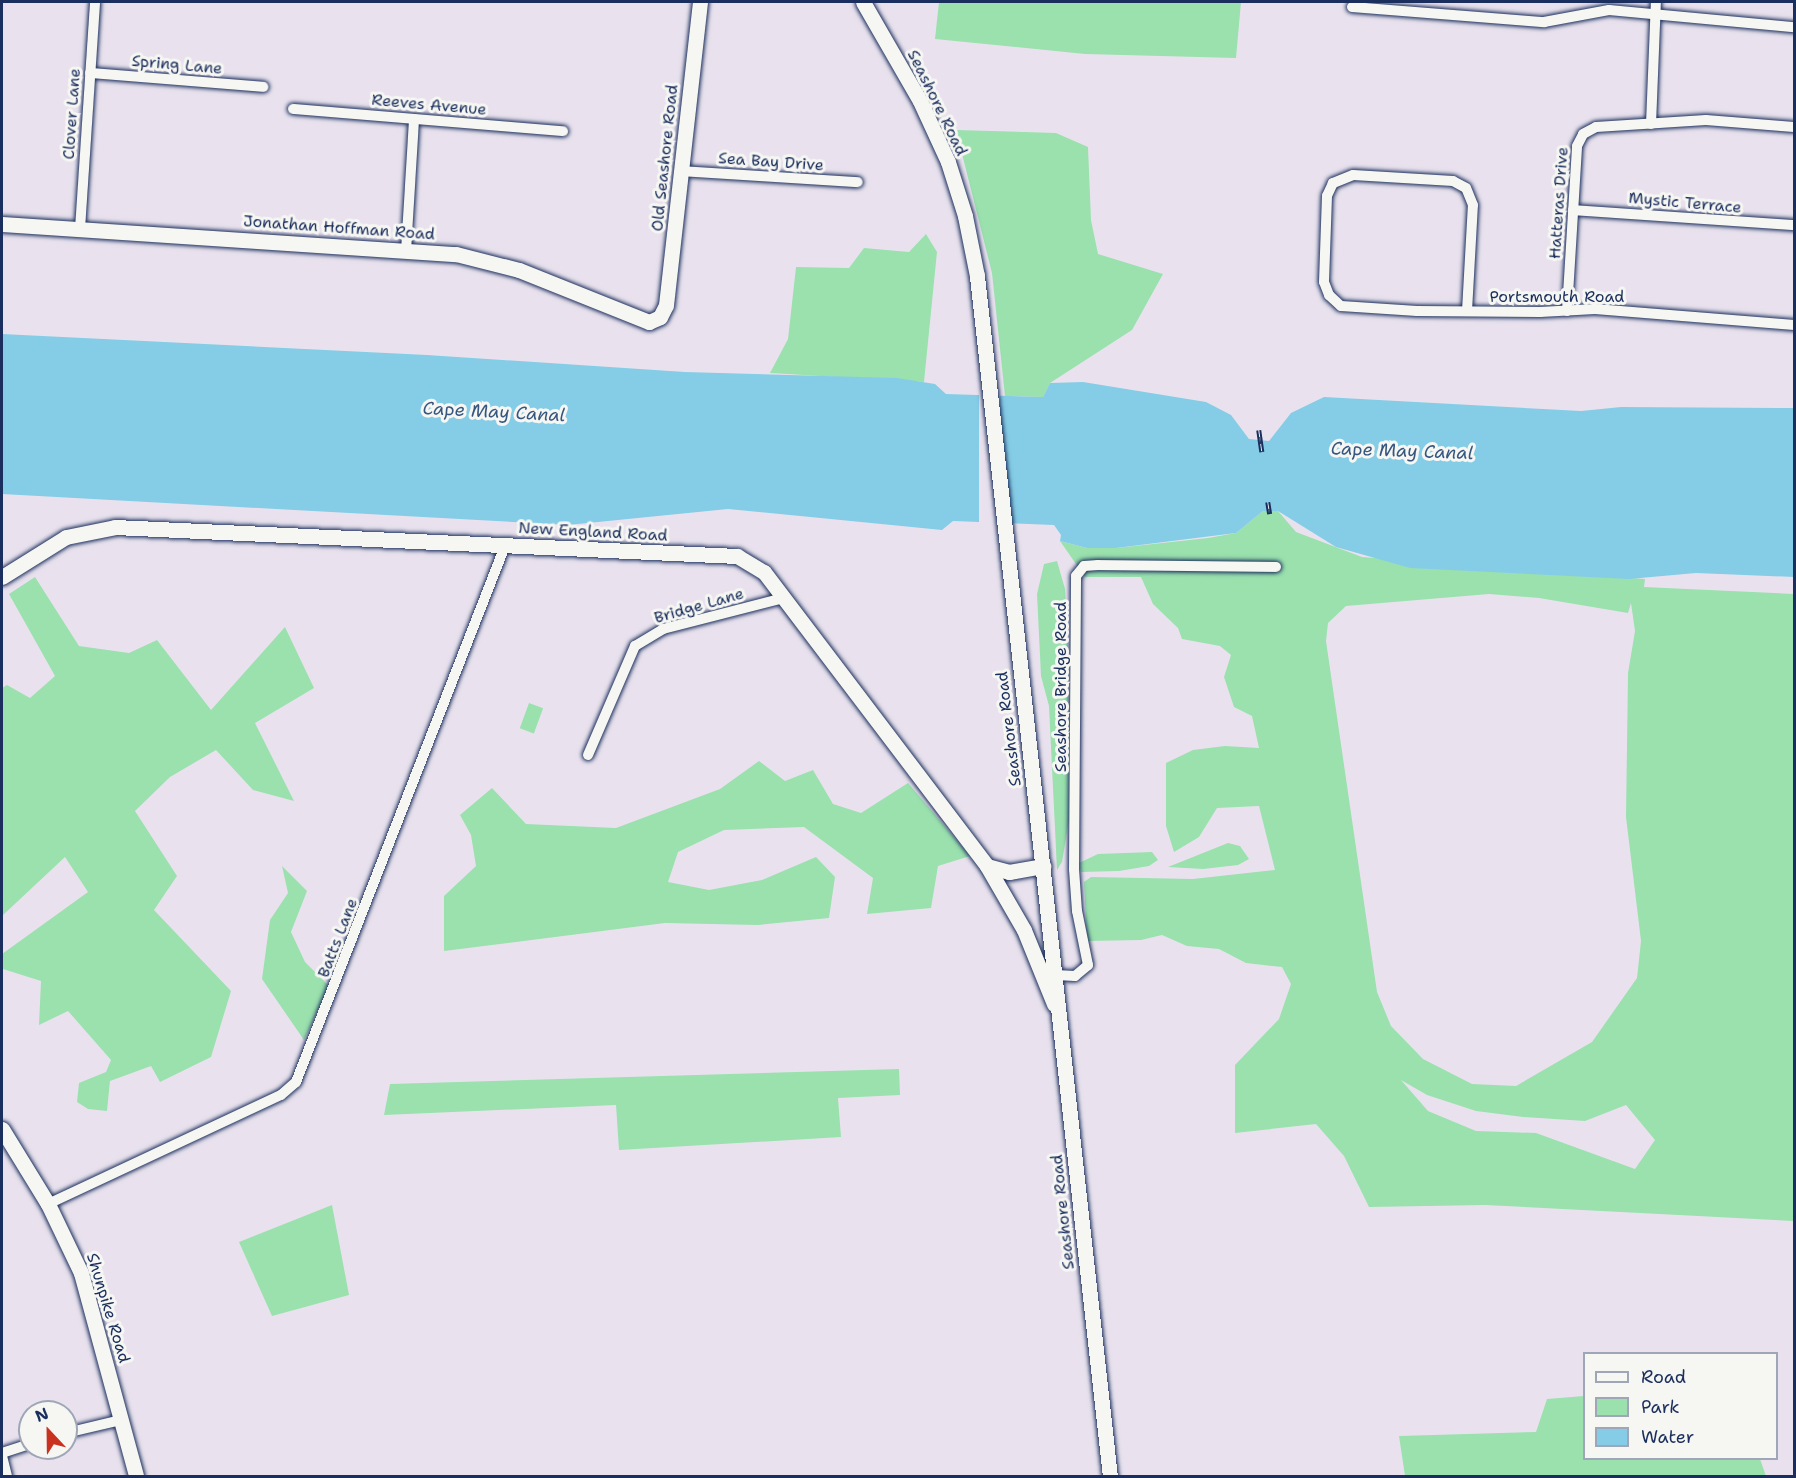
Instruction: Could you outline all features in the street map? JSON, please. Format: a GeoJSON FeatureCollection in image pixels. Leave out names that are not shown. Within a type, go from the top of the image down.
{"type":"FeatureCollection","features":[{"type":"Feature","properties":{"kind":"street","name":"Clover Lane"},"geometry":{"type":"LineString","coordinates":[[80,229],[94,2]]}},
{"type":"Feature","properties":{"kind":"street","name":"Old Seashore Road"},"geometry":{"type":"LineString","coordinates":[[660,317],[666,305],[700,2]]}},
{"type":"Feature","properties":{"kind":"street","name":"Seashore Road"},"geometry":{"type":"LineString","coordinates":[[863,2],[920,101],[948,162],[972,245],[1056,975],[1110,1476]]}},
{"type":"Feature","properties":{"kind":"street"},"geometry":{"type":"LineString","coordinates":[[1352,7],[1545,22],[1587,11],[1656,7],[1676,18],[1794,27]]}},
{"type":"Feature","properties":{"kind":"street"},"geometry":{"type":"LineString","coordinates":[[1652,124],[1656,7]]}},
{"type":"Feature","properties":{"kind":"street","name":"Spring Lane"},"geometry":{"type":"LineString","coordinates":[[90,73],[263,87]]}},
{"type":"Feature","properties":{"kind":"street","name":"Reeves Avenue"},"geometry":{"type":"LineString","coordinates":[[293,109],[563,131]]}},
{"type":"Feature","properties":{"kind":"street"},"geometry":{"type":"LineString","coordinates":[[406,252],[414,119]]}},
{"type":"Feature","properties":{"kind":"street","name":"Hatteras Drive"},"geometry":{"type":"LineString","coordinates":[[1567,311],[1577,146],[1584,134],[1596,127],[1706,120],[1794,127]]}},
{"type":"Feature","properties":{"kind":"street","name":"Sea Bay Drive"},"geometry":{"type":"LineString","coordinates":[[681,171],[858,182]]}},
{"type":"Feature","properties":{"kind":"street","name":"Portsmouth Road"},"geometry":{"type":"LineString","coordinates":[[1467,311],[1473,202],[1466,188],[1453,181],[1353,175],[1333,183],[1327,196],[1326,290],[1334,301],[1349,308],[1467,311],[1595,309],[1794,325]]}},
{"type":"Feature","properties":{"kind":"street","name":"Mystic Terrace"},"geometry":{"type":"LineString","coordinates":[[1573,210],[1794,225]]}},
{"type":"Feature","properties":{"kind":"street","name":"Jonathan Hoffman Road"},"geometry":{"type":"LineString","coordinates":[[2,224],[456,254],[495,262],[643,322],[660,317]]}},
{"type":"Feature","properties":{"kind":"street","name":"New England Road"},"geometry":{"type":"LineString","coordinates":[[2,577],[66,537],[115,527],[737,556],[756,564],[784,598],[987,866],[1023,930],[1060,1018]]}},
{"type":"Feature","properties":{"kind":"street","name":"Batts Lane"},"geometry":{"type":"LineString","coordinates":[[48,1204],[281,1095],[296,1082],[505,546]]}},
{"type":"Feature","properties":{"kind":"street","name":"Seashore Bridge Road"},"geometry":{"type":"LineString","coordinates":[[1056,975],[1075,976],[1088,966],[1077,911],[1074,869],[1076,576],[1084,566],[1098,565],[1276,567]]}},
{"type":"Feature","properties":{"kind":"street","name":"Bridge Lane"},"geometry":{"type":"LineString","coordinates":[[588,755],[635,646],[663,630],[784,598]]}},
{"type":"Feature","properties":{"kind":"street"},"geometry":{"type":"LineString","coordinates":[[987,866],[1009,872],[1043,866]]}},
{"type":"Feature","properties":{"kind":"street","name":"Shunpike Road"},"geometry":{"type":"LineString","coordinates":[[2,1129],[48,1204],[81,1273],[135,1476]]}},
{"type":"Feature","properties":{"kind":"street"},"geometry":{"type":"LineString","coordinates":[[78,1431],[121,1419]]}},
{"type":"Feature","properties":{"kind":"street"},"geometry":{"type":"LineString","coordinates":[[7,1476],[2,1455],[18,1449]]}},
{"type":"Feature","properties":{"kind":"green space"},"geometry":{"type":"Polygon","coordinates":[[[939,2],[1241,2],[1236,58],[1085,54],[935,39],[939,2]]]}},
{"type":"Feature","properties":{"kind":"green space"},"geometry":{"type":"Polygon","coordinates":[[[956,130],[1056,133],[1088,147],[1091,220],[1098,254],[1163,274],[1132,330],[1050,383],[1043,397],[1005,396],[992,273],[956,130]]]}},
{"type":"Feature","properties":{"kind":"green space"},"geometry":{"type":"Polygon","coordinates":[[[926,234],[937,252],[924,382],[770,373],[788,339],[796,267],[849,268],[864,248],[909,252],[926,234]]]}},
{"type":"Feature","properties":{"kind":"green space"},"geometry":{"type":"Polygon","coordinates":[[[1263,511],[1278,511],[1296,532],[1362,557],[1645,579],[1644,587],[1794,594],[1794,1221],[1485,1205],[1369,1207],[1344,1156],[1316,1124],[1235,1133],[1235,1065],[1279,1019],[1291,984],[1282,967],[1246,963],[1219,949],[1187,946],[1162,935],[1141,940],[1087,941],[1084,882],[1091,877],[1193,879],[1275,870],[1259,806],[1217,808],[1199,837],[1174,852],[1166,826],[1166,763],[1193,750],[1225,746],[1259,748],[1252,716],[1234,707],[1224,677],[1231,655],[1220,646],[1182,639],[1178,628],[1153,604],[1141,577],[1085,577],[1060,541],[1087,548],[1116,548],[1236,533],[1263,511]],[[1489,594],[1346,606],[1328,623],[1326,641],[1377,992],[1391,1026],[1423,1059],[1472,1084],[1516,1086],[1592,1042],[1637,978],[1641,941],[1626,817],[1628,673],[1635,631],[1631,603],[1628,613],[1539,598],[1489,594]],[[1401,1080],[1428,1111],[1476,1131],[1536,1133],[1635,1169],[1655,1140],[1626,1105],[1585,1121],[1523,1117],[1476,1111],[1427,1095],[1401,1080]]]}},
{"type":"Feature","properties":{"kind":"green space"},"geometry":{"type":"Polygon","coordinates":[[[1057,561],[1065,589],[1068,632],[1069,820],[1062,862],[1057,870],[1049,706],[1041,676],[1037,594],[1044,564],[1057,561]]]}},
{"type":"Feature","properties":{"kind":"green space"},"geometry":{"type":"Polygon","coordinates":[[[35,577],[79,646],[129,653],[157,640],[211,710],[285,627],[314,688],[255,723],[294,801],[253,790],[216,750],[170,777],[135,811],[177,876],[154,910],[231,991],[211,1057],[160,1082],[151,1066],[110,1081],[107,1111],[88,1109],[77,1102],[79,1083],[106,1072],[111,1060],[68,1011],[39,1025],[41,981],[3,969],[2,954],[88,892],[65,857],[2,916],[2,688],[7,685],[30,698],[55,676],[9,594],[35,577]]]}},
{"type":"Feature","properties":{"kind":"green space"},"geometry":{"type":"Polygon","coordinates":[[[529,703],[543,708],[534,734],[520,728],[529,703]]]}},
{"type":"Feature","properties":{"kind":"green space"},"geometry":{"type":"Polygon","coordinates":[[[759,761],[785,781],[813,770],[833,804],[861,813],[908,783],[970,856],[938,866],[931,908],[867,914],[873,878],[804,827],[724,830],[678,852],[668,882],[709,890],[762,880],[816,857],[835,877],[829,918],[758,925],[665,923],[444,951],[444,896],[476,866],[471,835],[460,815],[492,788],[526,824],[616,828],[720,789],[759,761]]]}},
{"type":"Feature","properties":{"kind":"green space"},"geometry":{"type":"Polygon","coordinates":[[[1228,843],[1240,846],[1249,859],[1238,865],[1203,869],[1168,867],[1228,843]]]}},
{"type":"Feature","properties":{"kind":"green space"},"geometry":{"type":"Polygon","coordinates":[[[1152,852],[1158,860],[1149,866],[1119,871],[1081,872],[1079,863],[1098,854],[1152,852]]]}},
{"type":"Feature","properties":{"kind":"green space"},"geometry":{"type":"Polygon","coordinates":[[[282,866],[307,891],[291,932],[305,962],[329,986],[304,1040],[262,979],[270,920],[288,893],[282,866]]]}},
{"type":"Feature","properties":{"kind":"green space"},"geometry":{"type":"Polygon","coordinates":[[[899,1069],[900,1095],[838,1098],[841,1137],[619,1150],[616,1105],[384,1115],[390,1084],[899,1069]]]}},
{"type":"Feature","properties":{"kind":"green space"},"geometry":{"type":"Polygon","coordinates":[[[332,1205],[349,1295],[272,1316],[239,1242],[332,1205]]]}},
{"type":"Feature","properties":{"kind":"green space"},"geometry":{"type":"Polygon","coordinates":[[[1583,1396],[1583,1460],[1760,1460],[1766,1476],[1405,1476],[1399,1436],[1536,1432],[1547,1399],[1583,1396]]]}},
{"type":"Feature","properties":{"kind":"water","name":"Cape May Canal"},"geometry":{"type":"Polygon","coordinates":[[[2,334],[427,355],[685,372],[897,378],[935,384],[946,394],[1043,397],[1050,383],[1083,382],[1206,402],[1231,415],[1249,439],[1269,441],[1291,413],[1324,397],[1581,411],[1621,407],[1794,408],[1794,577],[1696,573],[1629,579],[1410,568],[1336,547],[1278,511],[1263,511],[1236,533],[1116,548],[1087,548],[1060,541],[1061,535],[1054,525],[953,521],[942,530],[728,509],[568,525],[2,494],[2,334]]]}},
{"type":"Feature","properties":{"kind":"pier"},"geometry":{"type":"Polygon","coordinates":[[[979,392],[1000,392],[1000,526],[979,526],[979,392]]]}},
{"type":"Feature","properties":{"kind":"railway"},"geometry":{"type":"LineString","coordinates":[[1259,430],[1262,452]]}},
{"type":"Feature","properties":{"kind":"railway"},"geometry":{"type":"LineString","coordinates":[[1268,502],[1270,514]]}}]}
